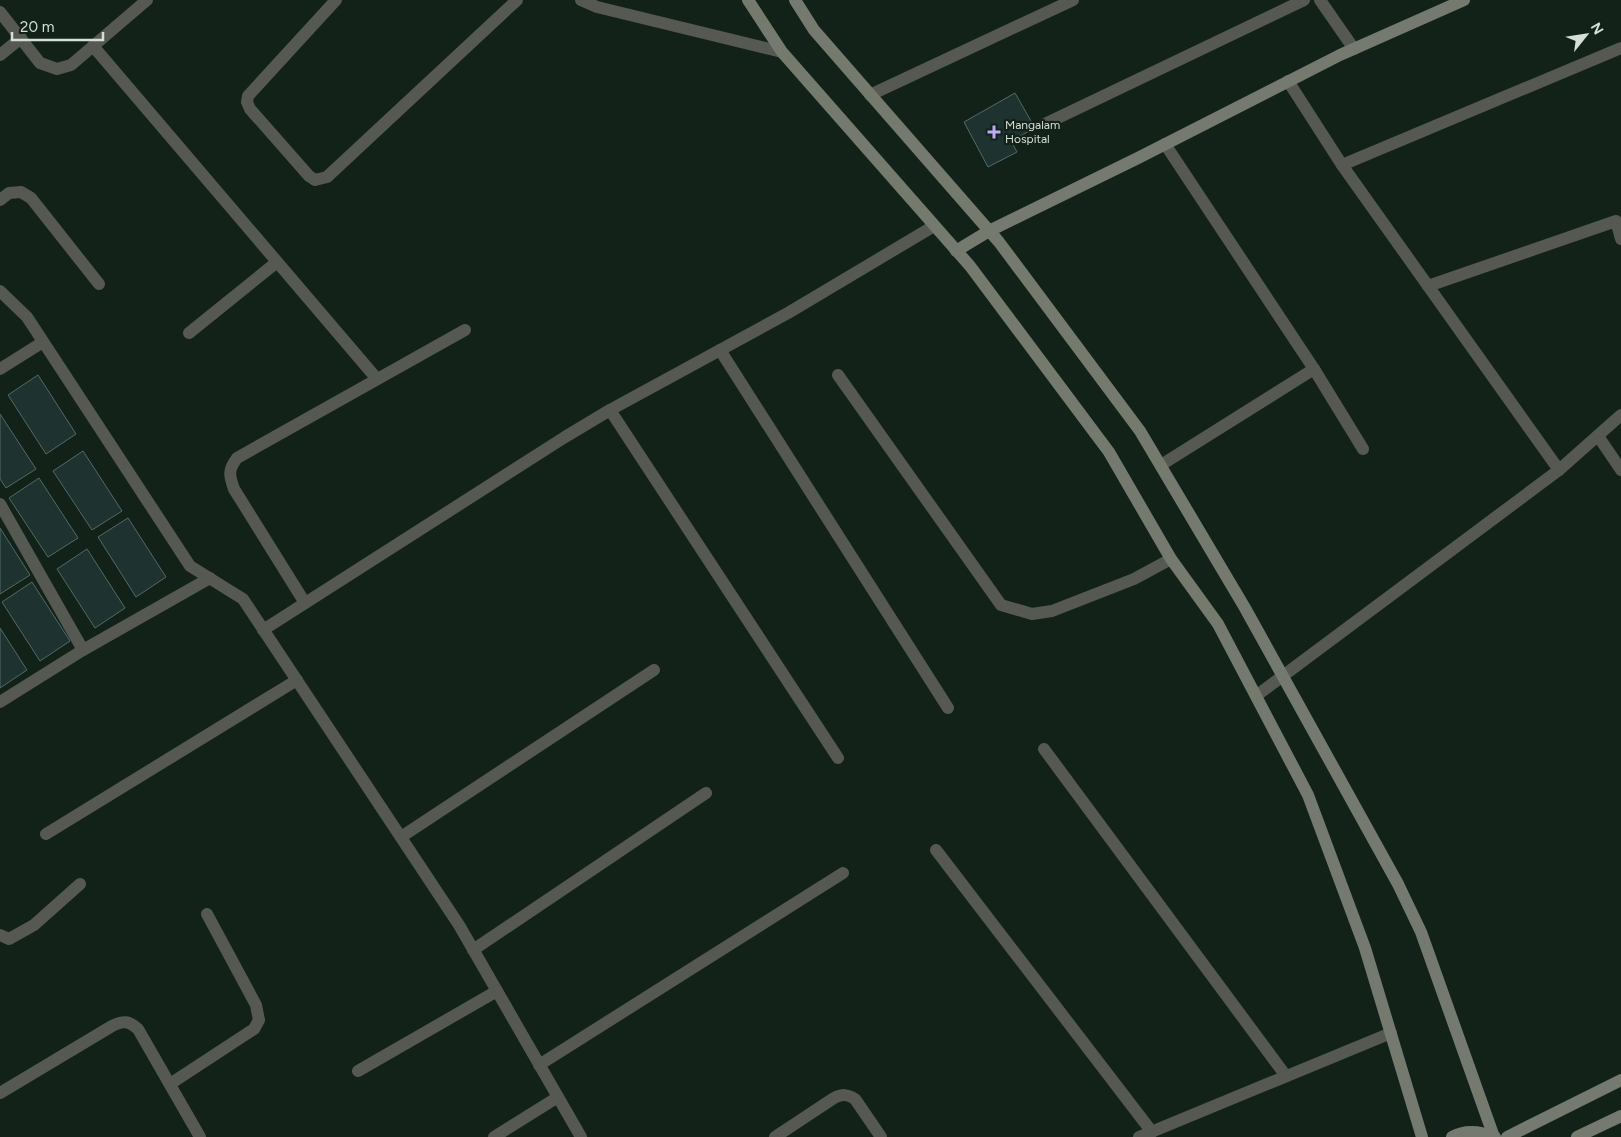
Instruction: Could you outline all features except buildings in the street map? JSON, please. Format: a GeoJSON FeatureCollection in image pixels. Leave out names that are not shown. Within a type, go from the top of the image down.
{"type":"FeatureCollection","features":[{"type":"Feature","properties":{"kind":"main road"},"geometry":{"type":"LineString","coordinates":[[748,0],[782,52],[970,266],[1109,452],[1171,559],[1218,624],[1308,795],[1365,948],[1422,1137]]}},
{"type":"Feature","properties":{"kind":"main road"},"geometry":{"type":"LineString","coordinates":[[795,0],[814,30],[988,230],[1140,431],[1161,465],[1283,675],[1398,884],[1421,932],[1494,1137]]}},
{"type":"Feature","properties":{"kind":"main road"},"geometry":{"type":"LineString","coordinates":[[956,251],[988,230],[1165,144],[1288,81],[1464,0]]}},
{"type":"Feature","properties":{"kind":"main road"},"geometry":{"type":"LineString","coordinates":[[1507,1137],[1621,1080]]}},
{"type":"Feature","properties":{"kind":"main road"},"geometry":{"type":"LineString","coordinates":[[1577,1137],[1621,1116]]}},
{"type":"Feature","properties":{"kind":"main road"},"geometry":{"type":"LineString","coordinates":[[1452,1137],[1467,1131],[1481,1132],[1494,1137]]}},
{"type":"Feature","properties":{"kind":"street"},"geometry":{"type":"LineString","coordinates":[[0,12],[40,63],[57,69],[71,64],[147,0]]}},
{"type":"Feature","properties":{"kind":"street"},"geometry":{"type":"LineString","coordinates":[[336,0],[248,96],[247,102],[250,110],[309,176],[315,180],[327,177],[518,0]]}},
{"type":"Feature","properties":{"kind":"street"},"geometry":{"type":"LineString","coordinates":[[581,0],[597,7],[782,52]]}},
{"type":"Feature","properties":{"kind":"street"},"geometry":{"type":"LineString","coordinates":[[870,95],[1073,0]]}},
{"type":"Feature","properties":{"kind":"street"},"geometry":{"type":"LineString","coordinates":[[1045,124],[1304,0]]}},
{"type":"Feature","properties":{"kind":"street"},"geometry":{"type":"LineString","coordinates":[[1320,0],[1354,49]]}},
{"type":"Feature","properties":{"kind":"street"},"geometry":{"type":"LineString","coordinates":[[0,55],[20,38]]}},
{"type":"Feature","properties":{"kind":"street"},"geometry":{"type":"LineString","coordinates":[[93,46],[377,379]]}},
{"type":"Feature","properties":{"kind":"street"},"geometry":{"type":"LineString","coordinates":[[1342,165],[1621,48]]}},
{"type":"Feature","properties":{"kind":"street"},"geometry":{"type":"LineString","coordinates":[[1288,81],[1342,165],[1559,470]]}},
{"type":"Feature","properties":{"kind":"street"},"geometry":{"type":"LineString","coordinates":[[1165,144],[1314,369],[1363,449]]}},
{"type":"Feature","properties":{"kind":"street"},"geometry":{"type":"LineString","coordinates":[[0,200],[9,193],[20,192],[30,198],[100,284]]}},
{"type":"Feature","properties":{"kind":"street"},"geometry":{"type":"LineString","coordinates":[[1428,286],[1618,220],[1621,240]]}},
{"type":"Feature","properties":{"kind":"street"},"geometry":{"type":"LineString","coordinates":[[263,630],[564,437],[788,313],[934,226]]}},
{"type":"Feature","properties":{"kind":"street"},"geometry":{"type":"LineString","coordinates":[[189,334],[277,262]]}},
{"type":"Feature","properties":{"kind":"street"},"geometry":{"type":"LineString","coordinates":[[0,291],[27,317],[190,566],[243,599],[401,837],[473,950],[581,1137]]}},
{"type":"Feature","properties":{"kind":"street"},"geometry":{"type":"LineString","coordinates":[[305,603],[234,489],[230,479],[230,467],[237,458],[465,330]]}},
{"type":"Feature","properties":{"kind":"street"},"geometry":{"type":"LineString","coordinates":[[0,369],[43,342]]}},
{"type":"Feature","properties":{"kind":"street"},"geometry":{"type":"LineString","coordinates":[[720,350],[948,708]]}},
{"type":"Feature","properties":{"kind":"street"},"geometry":{"type":"LineString","coordinates":[[1161,465],[1314,369]]}},
{"type":"Feature","properties":{"kind":"street"},"geometry":{"type":"LineString","coordinates":[[838,375],[1001,605],[1032,614],[1052,611],[1134,579],[1171,559]]}},
{"type":"Feature","properties":{"kind":"street"},"geometry":{"type":"LineString","coordinates":[[610,410],[838,758]]}},
{"type":"Feature","properties":{"kind":"street"},"geometry":{"type":"LineString","coordinates":[[1256,696],[1559,470],[1621,415]]}},
{"type":"Feature","properties":{"kind":"street"},"geometry":{"type":"LineString","coordinates":[[1598,436],[1621,470]]}},
{"type":"Feature","properties":{"kind":"street"},"geometry":{"type":"LineString","coordinates":[[0,504],[83,650]]}},
{"type":"Feature","properties":{"kind":"street"},"geometry":{"type":"LineString","coordinates":[[0,702],[83,650],[210,578]]}},
{"type":"Feature","properties":{"kind":"street"},"geometry":{"type":"LineString","coordinates":[[401,837],[654,670]]}},
{"type":"Feature","properties":{"kind":"street"},"geometry":{"type":"LineString","coordinates":[[46,834],[297,680]]}},
{"type":"Feature","properties":{"kind":"street"},"geometry":{"type":"LineString","coordinates":[[1044,749],[1286,1076]]}},
{"type":"Feature","properties":{"kind":"street"},"geometry":{"type":"LineString","coordinates":[[473,950],[706,794]]}},
{"type":"Feature","properties":{"kind":"street"},"geometry":{"type":"LineString","coordinates":[[936,850],[1152,1132]]}},
{"type":"Feature","properties":{"kind":"street"},"geometry":{"type":"LineString","coordinates":[[539,1065],[842,873]]}},
{"type":"Feature","properties":{"kind":"street"},"geometry":{"type":"LineString","coordinates":[[0,924],[0,935],[9,939],[34,925],[80,884]]}},
{"type":"Feature","properties":{"kind":"street"},"geometry":{"type":"LineString","coordinates":[[170,1084],[254,1029],[259,1020],[256,1006],[207,914]]}},
{"type":"Feature","properties":{"kind":"street"},"geometry":{"type":"LineString","coordinates":[[358,1071],[497,991]]}},
{"type":"Feature","properties":{"kind":"street"},"geometry":{"type":"LineString","coordinates":[[0,1092],[121,1021],[130,1023],[138,1028],[200,1137]]}},
{"type":"Feature","properties":{"kind":"street"},"geometry":{"type":"LineString","coordinates":[[1139,1137],[1391,1033]]}},
{"type":"Feature","properties":{"kind":"street"},"geometry":{"type":"LineString","coordinates":[[775,1137],[834,1098],[848,1095],[854,1099],[881,1137]]}},
{"type":"Feature","properties":{"kind":"street"},"geometry":{"type":"LineString","coordinates":[[494,1137],[558,1097]]}},
{"type":"Feature","properties":{"kind":"place","name":"Mangalam Hospital"},"geometry":{"type":"Point","coordinates":[994,132]}}]}
